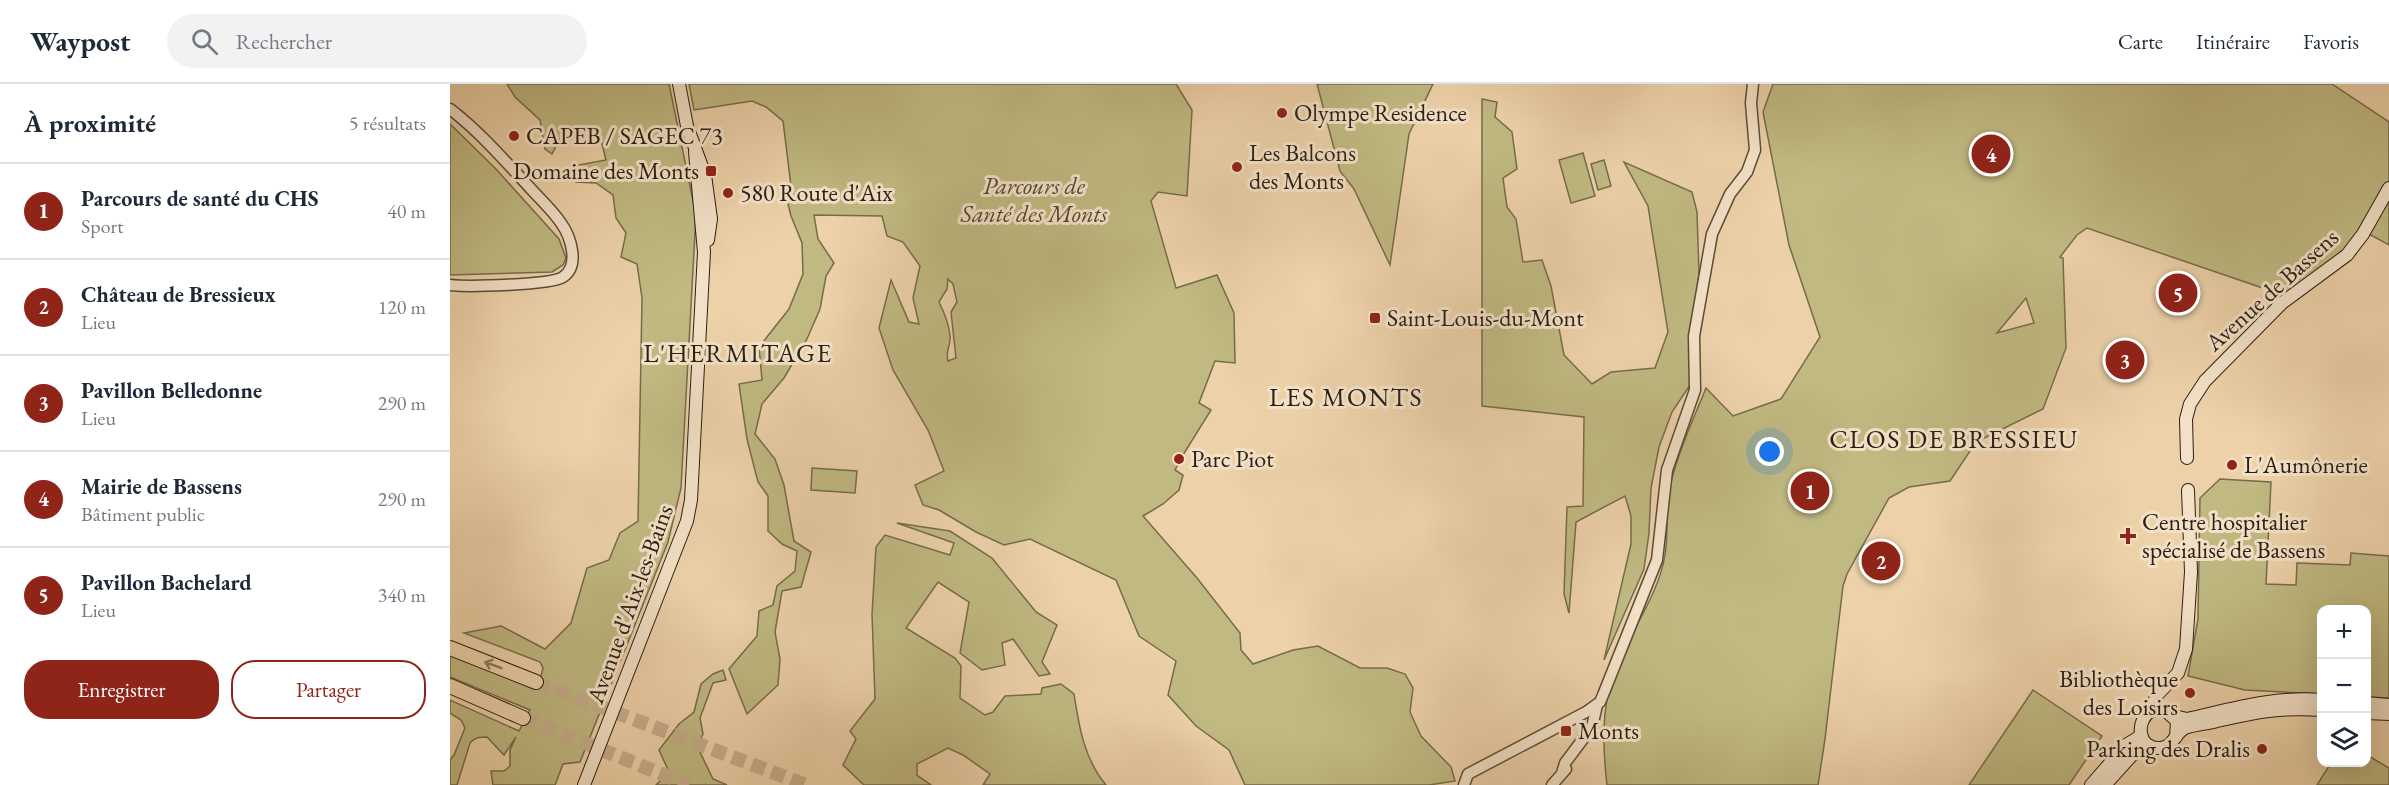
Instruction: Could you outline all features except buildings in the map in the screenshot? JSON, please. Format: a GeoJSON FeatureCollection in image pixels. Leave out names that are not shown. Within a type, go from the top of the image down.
{"type":"FeatureCollection","features":[{"type":"Feature","properties":{"kind":"highway"},"geometry":{"type":"LineString","coordinates":[[450,648],[536,682]]}},
{"type":"Feature","properties":{"kind":"highway"},"geometry":{"type":"LineString","coordinates":[[450,686],[523,718]]}},
{"type":"Feature","properties":{"kind":"main road","name":"Avenue d'Aix-les-Bains"},"geometry":{"type":"LineString","coordinates":[[584,785],[687,521],[693,476],[704,252],[695,152],[687,126],[679,84]]}},
{"type":"Feature","properties":{"kind":"main road","name":"Avenue de Bassens"},"geometry":{"type":"LineString","coordinates":[[2187,458],[2186,419],[2190,404],[2201,386],[2282,303],[2347,255],[2363,234],[2389,188]]}},
{"type":"Feature","properties":{"kind":"main road"},"geometry":{"type":"LineString","coordinates":[[2188,490],[2191,572],[2186,649],[2178,673],[2156,696],[2152,710],[2141,721],[2141,736],[2150,746],[2156,748],[2167,746],[2183,729],[2268,710],[2288,708],[2317,710]]}},
{"type":"Feature","properties":{"kind":"main road"},"geometry":{"type":"LineString","coordinates":[[2164,690],[2170,714],[2178,726],[2176,737]]}},
{"type":"Feature","properties":{"kind":"main road"},"geometry":{"type":"LineString","coordinates":[[2152,710],[2187,719],[2269,701],[2296,698],[2317,700]]}},
{"type":"Feature","properties":{"kind":"main road"},"geometry":{"type":"LineString","coordinates":[[2371,703],[2389,705]]}},
{"type":"Feature","properties":{"kind":"main road"},"geometry":{"type":"LineString","coordinates":[[2371,713],[2389,714]]}},
{"type":"Feature","properties":{"kind":"main road"},"geometry":{"type":"LineString","coordinates":[[2091,785],[2126,745],[2141,736]]}},
{"type":"Feature","properties":{"kind":"main road"},"geometry":{"type":"LineString","coordinates":[[2105,785],[2134,753],[2150,746]]}},
{"type":"Feature","properties":{"kind":"street"},"geometry":{"type":"LineString","coordinates":[[1466,780],[1589,710],[1603,695],[1657,560],[1667,470],[1695,390],[1694,336],[1712,234],[1730,194],[1747,172],[1755,150],[1751,103],[1753,84]]}},
{"type":"Feature","properties":{"kind":"street"},"geometry":{"type":"LineString","coordinates":[[450,109],[497,151],[561,223],[571,244],[572,254],[569,269],[563,277],[546,283],[450,285]]}},
{"type":"Feature","properties":{"kind":"street"},"geometry":{"type":"LineString","coordinates":[[1552,785],[1562,773],[1565,763],[1586,737],[1593,722],[1589,710]]}},
{"type":"Feature","properties":{"kind":"street"},"geometry":{"type":"LineString","coordinates":[[1586,737],[1589,710]]}},
{"type":"Feature","properties":{"kind":"green space"},"geometry":{"type":"Polygon","coordinates":[[[507,84],[669,84],[696,215],[681,488],[668,542],[580,762],[563,764],[555,785],[493,785],[491,771],[504,771],[510,766],[510,750],[516,737],[504,755],[487,737],[480,737],[470,743],[457,785],[450,785],[450,760],[465,728],[461,720],[450,713],[450,700],[519,731],[530,710],[450,677],[450,655],[538,688],[543,668],[540,662],[464,633],[501,626],[545,649],[571,623],[587,568],[609,560],[620,533],[638,521],[642,298],[637,264],[621,257],[626,233],[616,218],[613,195],[596,183],[576,182],[573,166],[606,160],[598,128],[561,137],[552,154],[545,149],[540,120],[515,97],[507,84]]]}},
{"type":"Feature","properties":{"kind":"green space","name":"Parcours de Santé des Monts"},"geometry":{"type":"Polygon","coordinates":[[[689,84],[1176,84],[1192,110],[1187,196],[1158,192],[1151,201],[1176,288],[1217,275],[1234,313],[1235,363],[1215,361],[1199,403],[1211,410],[1183,455],[1179,453],[1174,461],[1178,464],[1175,470],[1183,475],[1179,490],[1163,504],[1143,516],[1197,578],[1240,633],[1241,650],[1253,664],[1293,650],[1318,646],[1360,668],[1387,668],[1405,674],[1413,688],[1410,712],[1421,736],[1451,767],[1455,781],[1429,785],[1245,785],[1229,750],[1196,726],[1168,695],[1176,661],[1139,636],[1116,580],[1030,539],[1004,545],[976,532],[939,510],[923,505],[915,485],[944,471],[928,430],[893,370],[879,328],[891,280],[909,322],[919,324],[913,298],[920,266],[903,242],[887,236],[882,216],[814,215],[818,239],[834,263],[826,276],[820,309],[807,339],[784,378],[762,404],[755,434],[775,459],[784,485],[794,541],[811,552],[801,587],[782,591],[775,632],[780,659],[778,685],[747,714],[729,669],[757,636],[759,611],[773,605],[777,586],[795,571],[797,551],[782,544],[768,531],[768,496],[758,482],[747,439],[739,384],[762,380],[759,347],[789,309],[803,274],[802,243],[791,216],[784,188],[791,186],[783,121],[766,107],[752,101],[694,110],[689,84]],[[948,279],[947,289],[939,302],[949,332],[948,361],[956,358],[951,312],[957,302],[953,284],[948,279]]]}},
{"type":"Feature","properties":{"kind":"green space"},"geometry":{"type":"Polygon","coordinates":[[[1317,84],[1433,84],[1409,134],[1390,265],[1354,189],[1340,171],[1317,84]]]}},
{"type":"Feature","properties":{"kind":"green space"},"geometry":{"type":"Polygon","coordinates":[[[1773,84],[2332,84],[2389,122],[2389,245],[2369,234],[2289,297],[2087,228],[2077,235],[2060,257],[2063,258],[2066,348],[2043,409],[1976,442],[1950,481],[1909,487],[1889,498],[1847,574],[1843,586],[1818,785],[1607,785],[1604,730],[1609,689],[1619,661],[1656,586],[1661,571],[1665,555],[1668,503],[1673,473],[1706,388],[1733,416],[1781,399],[1820,337],[1789,245],[1763,112],[1773,84]],[[2026,298],[1997,333],[2034,323],[2026,298]]]}},
{"type":"Feature","properties":{"kind":"green space"},"geometry":{"type":"Polygon","coordinates":[[[1482,99],[1497,102],[1495,117],[1512,132],[1517,169],[1503,178],[1507,207],[1516,219],[1523,262],[1542,260],[1551,286],[1564,355],[1592,384],[1611,372],[1655,368],[1668,332],[1648,206],[1624,162],[1692,192],[1697,212],[1699,274],[1690,336],[1692,382],[1672,412],[1659,447],[1651,488],[1649,533],[1644,569],[1604,660],[1631,544],[1631,516],[1625,496],[1576,522],[1569,613],[1564,594],[1567,507],[1583,506],[1584,417],[1482,406],[1482,99]]]}},
{"type":"Feature","properties":{"kind":"green space"},"geometry":{"type":"Polygon","coordinates":[[[450,124],[495,168],[559,239],[566,258],[563,265],[552,272],[450,275],[450,124]]]}},
{"type":"Feature","properties":{"kind":"green space"},"geometry":{"type":"Polygon","coordinates":[[[1583,153],[1595,196],[1571,203],[1559,160],[1583,153]]]}},
{"type":"Feature","properties":{"kind":"green space"},"geometry":{"type":"Polygon","coordinates":[[[1604,160],[1611,186],[1598,190],[1591,164],[1604,160]]]}},
{"type":"Feature","properties":{"kind":"green space"},"geometry":{"type":"Polygon","coordinates":[[[812,468],[857,471],[855,493],[811,490],[812,468]]]}},
{"type":"Feature","properties":{"kind":"green space"},"geometry":{"type":"Polygon","coordinates":[[[2220,479],[2271,482],[2266,584],[2296,585],[2297,563],[2350,565],[2351,553],[2389,556],[2389,698],[2371,697],[2371,605],[2317,605],[2317,694],[2245,690],[2188,676],[2198,619],[2200,498],[2220,479]]]}},
{"type":"Feature","properties":{"kind":"green space"},"geometry":{"type":"Polygon","coordinates":[[[897,523],[950,531],[992,558],[1036,612],[1057,625],[1042,662],[1050,674],[1039,676],[1013,639],[1002,643],[1005,665],[982,670],[960,653],[969,602],[938,582],[906,628],[955,658],[961,666],[960,698],[985,715],[993,712],[1005,696],[1041,694],[1042,688],[1061,684],[1074,694],[1088,753],[1092,764],[1106,785],[983,785],[990,774],[963,755],[948,748],[917,764],[917,775],[931,785],[864,785],[843,765],[856,739],[850,731],[875,699],[872,614],[876,547],[885,535],[950,555],[954,543],[897,523]]]}},
{"type":"Feature","properties":{"kind":"green space"},"geometry":{"type":"Polygon","coordinates":[[[723,670],[726,680],[713,683],[700,718],[703,734],[697,746],[713,779],[727,785],[656,785],[669,772],[659,750],[679,724],[694,712],[701,684],[713,674],[723,670]]]}},
{"type":"Feature","properties":{"kind":"green space"},"geometry":{"type":"Polygon","coordinates":[[[2033,690],[2102,736],[2069,785],[1969,785],[2033,690]]]}},
{"type":"Feature","properties":{"kind":"green space"},"geometry":{"type":"Polygon","coordinates":[[[2371,757],[2389,768],[2389,785],[2317,785],[2328,767],[2371,767],[2371,757]]]}},
{"type":"Feature","properties":{"kind":"tunnel"},"geometry":{"type":"LineString","coordinates":[[536,682],[806,785]]}},
{"type":"Feature","properties":{"kind":"tunnel"},"geometry":{"type":"LineString","coordinates":[[523,718],[689,785]]}},
{"type":"Feature","properties":{"kind":"place","name":"Olympe Residence"},"geometry":{"type":"Point","coordinates":[1282,113]}},
{"type":"Feature","properties":{"kind":"place","name":"CAPEB / SAGEC 73"},"geometry":{"type":"Point","coordinates":[514,136]}},
{"type":"Feature","properties":{"kind":"place","name":"Mairie de Bassens"},"geometry":{"type":"Point","coordinates":[1991,154]}},
{"type":"Feature","properties":{"kind":"place","name":"Les Balcons des Monts"},"geometry":{"type":"Point","coordinates":[1237,167]}},
{"type":"Feature","properties":{"kind":"place","name":"Domaine des Monts"},"geometry":{"type":"Point","coordinates":[711,171]}},
{"type":"Feature","properties":{"kind":"place","name":"580 Route d'Aix"},"geometry":{"type":"Point","coordinates":[728,193]}},
{"type":"Feature","properties":{"kind":"place","name":"Pavillon Bachelard"},"geometry":{"type":"Point","coordinates":[2178,293]}},
{"type":"Feature","properties":{"kind":"place","name":"Saint-Louis-du-Mont"},"geometry":{"type":"Point","coordinates":[1375,318]}},
{"type":"Feature","properties":{"kind":"place","name":"Pavillon Belledonne"},"geometry":{"type":"Point","coordinates":[2125,360]}},
{"type":"Feature","properties":{"kind":"place","name":"Parc Piot"},"geometry":{"type":"Point","coordinates":[1179,459]}},
{"type":"Feature","properties":{"kind":"place","name":"L'Aumônerie"},"geometry":{"type":"Point","coordinates":[2232,465]}},
{"type":"Feature","properties":{"kind":"place","name":"Parcours de santé du CHS"},"geometry":{"type":"Point","coordinates":[1810,491]}},
{"type":"Feature","properties":{"kind":"place","name":"Centre hospitalier spécialisé de Bassens"},"geometry":{"type":"Point","coordinates":[2128,536]}},
{"type":"Feature","properties":{"kind":"place","name":"Château de Bressieux"},"geometry":{"type":"Point","coordinates":[1881,561]}},
{"type":"Feature","properties":{"kind":"place","name":"Bibliothèque des Loisirs"},"geometry":{"type":"Point","coordinates":[2190,693]}},
{"type":"Feature","properties":{"kind":"place","name":"Monts"},"geometry":{"type":"Point","coordinates":[1566,731]}},
{"type":"Feature","properties":{"kind":"place","name":"Parking des Dralis"},"geometry":{"type":"Point","coordinates":[2262,749]}},
{"type":"Feature","properties":{"kind":"district","name":"L'HERMITAGE"},"geometry":{"type":"Point","coordinates":[738,353]}},
{"type":"Feature","properties":{"kind":"district","name":"LES MONTS"},"geometry":{"type":"Point","coordinates":[1346,397]}},
{"type":"Feature","properties":{"kind":"district","name":"CLOS DE BRESSIEU"},"geometry":{"type":"Point","coordinates":[1954,439]}}]}
